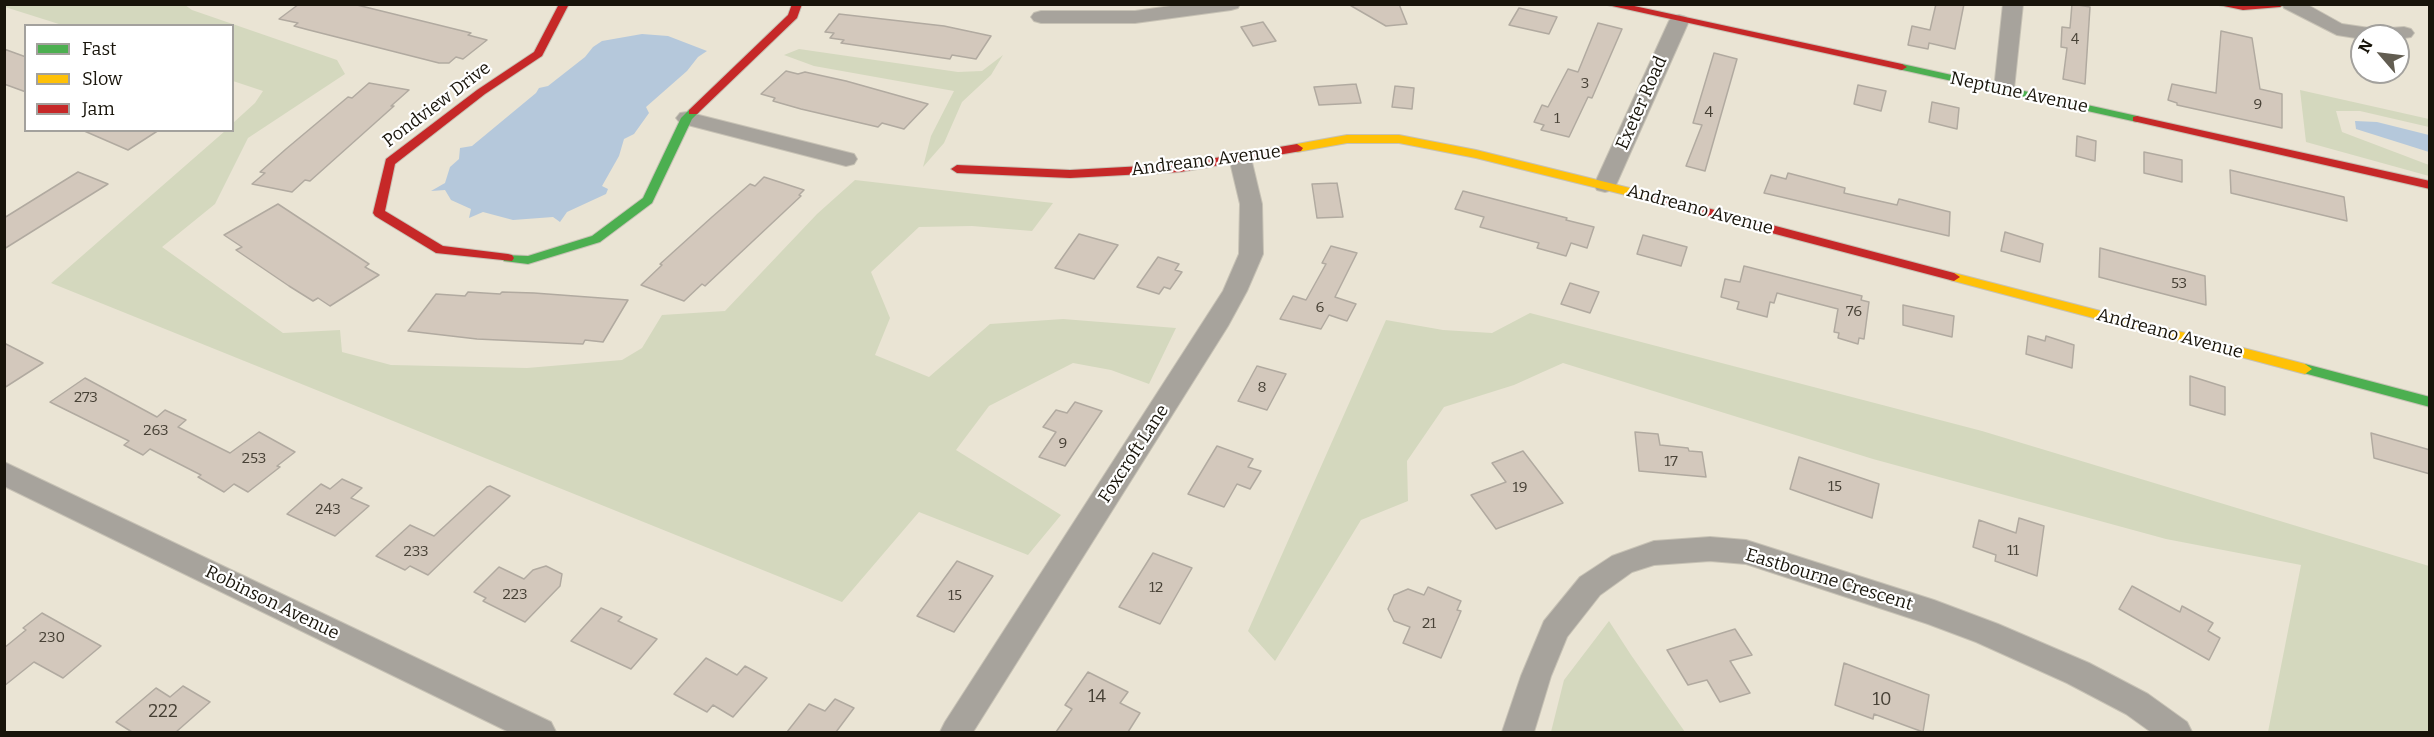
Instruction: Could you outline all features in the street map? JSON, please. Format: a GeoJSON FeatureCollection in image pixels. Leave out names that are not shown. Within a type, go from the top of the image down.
{"type":"FeatureCollection","features":[{"type":"Feature","properties":{"kind":"street","name":"Pondview Drive"},"geometry":{"type":"LineString","coordinates":[[564,4],[538,54],[481,92],[390,162],[379,213],[440,250],[528,260],[596,239],[648,200],[687,118],[793,16],[797,4]]}},
{"type":"Feature","properties":{"kind":"street"},"geometry":{"type":"LineString","coordinates":[[1041,17],[1135,17],[1231,4]]}},
{"type":"Feature","properties":{"kind":"street","name":"Neptune Avenue"},"geometry":{"type":"LineString","coordinates":[[1608,4],[2004,89],[2430,185]]}},
{"type":"Feature","properties":{"kind":"street"},"geometry":{"type":"LineString","coordinates":[[2004,89],[2013,4]]}},
{"type":"Feature","properties":{"kind":"street"},"geometry":{"type":"LineString","coordinates":[[2219,4],[2243,7],[2280,4]]}},
{"type":"Feature","properties":{"kind":"street"},"geometry":{"type":"LineString","coordinates":[[2291,4],[2337,28],[2350,30]]}},
{"type":"Feature","properties":{"kind":"street","name":"Exeter Road"},"geometry":{"type":"LineString","coordinates":[[1605,185],[1679,21]]}},
{"type":"Feature","properties":{"kind":"street"},"geometry":{"type":"LineString","coordinates":[[687,118],[846,159]]}},
{"type":"Feature","properties":{"kind":"street","name":"Andreano Avenue"},"geometry":{"type":"LineString","coordinates":[[957,170],[1070,174],[1180,168],[1347,139],[1399,139],[1476,154],[1605,185],[2430,402]]}},
{"type":"Feature","properties":{"kind":"street","name":"Foxcroft Lane"},"geometry":{"type":"LineString","coordinates":[[956,732],[1236,291],[1251,254],[1251,204],[1240,158]]}},
{"type":"Feature","properties":{"kind":"street","name":"Robinson Avenue"},"geometry":{"type":"LineString","coordinates":[[4,473],[540,732]]}},
{"type":"Feature","properties":{"kind":"street","name":"Eastbourne Crescent"},"geometry":{"type":"LineString","coordinates":[[1518,732],[1536,676],[1555,630],[1590,586],[1622,564],[1654,553],[1710,549],[1746,552],[1934,613],[1987,633],[2078,672],[2137,704],[2175,732]]}},
{"type":"Feature","properties":{"kind":"green space"},"geometry":{"type":"Polygon","coordinates":[[[5,4],[185,5],[192,10],[233,24],[59,24],[5,7],[5,4]]]}},
{"type":"Feature","properties":{"kind":"green space"},"geometry":{"type":"Polygon","coordinates":[[[234,24],[337,60],[345,74],[248,138],[215,204],[162,247],[283,333],[340,330],[342,352],[391,365],[527,368],[622,360],[642,348],[662,315],[725,311],[817,214],[855,180],[1053,203],[1032,231],[972,226],[919,227],[871,272],[890,318],[875,355],[929,377],[990,324],[1063,319],[1176,328],[1149,384],[1111,370],[1073,363],[989,406],[956,450],[1061,515],[1028,555],[919,512],[842,602],[51,283],[224,132],[234,132],[234,122],[255,103],[263,91],[234,81],[234,24]]]}},
{"type":"Feature","properties":{"kind":"green space"},"geometry":{"type":"Polygon","coordinates":[[[799,49],[958,72],[982,71],[1003,55],[991,75],[962,102],[944,143],[923,167],[931,136],[954,91],[814,66],[784,55],[799,49]]]}},
{"type":"Feature","properties":{"kind":"green space"},"geometry":{"type":"Polygon","coordinates":[[[2300,90],[2429,119],[2429,127],[2360,111],[2336,111],[2342,132],[2429,165],[2429,176],[2306,142],[2300,90]]]}},
{"type":"Feature","properties":{"kind":"green space"},"geometry":{"type":"Polygon","coordinates":[[[1530,313],[1982,431],[2429,566],[2429,732],[2268,732],[2301,565],[2166,539],[1873,459],[1563,363],[1514,385],[1444,407],[1407,461],[1408,501],[1361,520],[1275,661],[1248,631],[1386,320],[1443,330],[1492,333],[1530,313]]]}},
{"type":"Feature","properties":{"kind":"green space"},"geometry":{"type":"Polygon","coordinates":[[[1609,621],[1685,732],[1551,732],[1564,680],[1609,621]]]}},
{"type":"Feature","properties":{"kind":"water"},"geometry":{"type":"Polygon","coordinates":[[[642,34],[668,36],[707,51],[646,107],[649,113],[634,134],[624,139],[619,156],[602,186],[608,189],[606,194],[567,212],[560,222],[553,217],[513,220],[483,212],[469,218],[471,209],[451,200],[445,190],[431,191],[445,183],[450,167],[459,159],[460,148],[472,146],[536,93],[539,88],[548,86],[585,57],[593,47],[602,41],[642,34]]]}},
{"type":"Feature","properties":{"kind":"water"},"geometry":{"type":"Polygon","coordinates":[[[2355,121],[2377,122],[2429,135],[2429,152],[2356,129],[2355,121]]]}},
{"type":"Feature","properties":{"kind":"building"},"geometry":{"type":"Polygon","coordinates":[[[299,4],[353,4],[471,33],[468,35],[487,40],[463,59],[456,57],[449,63],[439,63],[294,26],[298,23],[279,19],[299,4]]]}},
{"type":"Feature","properties":{"kind":"building"},"geometry":{"type":"Polygon","coordinates":[[[1348,4],[1399,4],[1407,24],[1386,26],[1348,4]]]}},
{"type":"Feature","properties":{"kind":"building"},"geometry":{"type":"Polygon","coordinates":[[[1936,4],[1964,4],[1955,49],[1929,43],[1928,49],[1908,45],[1912,26],[1930,30],[1936,4]]]}},
{"type":"Feature","properties":{"kind":"building"},"geometry":{"type":"Polygon","coordinates":[[[2072,4],[2090,7],[2085,84],[2063,79],[2067,48],[2061,47],[2062,27],[2070,28],[2072,4]]]}},
{"type":"Feature","properties":{"kind":"building"},"geometry":{"type":"Polygon","coordinates":[[[1519,8],[1557,17],[1549,34],[1509,25],[1519,8]]]}},
{"type":"Feature","properties":{"kind":"building"},"geometry":{"type":"Polygon","coordinates":[[[839,14],[944,26],[991,36],[976,59],[952,55],[950,59],[841,43],[844,40],[830,38],[834,33],[825,32],[839,14]]]}},
{"type":"Feature","properties":{"kind":"building"},"geometry":{"type":"Polygon","coordinates":[[[1263,22],[1276,41],[1253,46],[1241,27],[1263,22]]]}},
{"type":"Feature","properties":{"kind":"building"},"geometry":{"type":"Polygon","coordinates":[[[1598,23],[1622,29],[1592,98],[1588,97],[1569,137],[1541,130],[1544,125],[1534,122],[1542,105],[1548,107],[1568,69],[1578,72],[1598,23]]]}},
{"type":"Feature","properties":{"kind":"building"},"geometry":{"type":"Polygon","coordinates":[[[2221,31],[2252,38],[2260,89],[2282,94],[2282,128],[2177,105],[2168,100],[2172,84],[2216,93],[2221,31]]]}},
{"type":"Feature","properties":{"kind":"building"},"geometry":{"type":"Polygon","coordinates":[[[4,49],[24,56],[24,91],[4,84],[4,49]]]}},
{"type":"Feature","properties":{"kind":"building"},"geometry":{"type":"Polygon","coordinates":[[[1714,53],[1737,59],[1705,171],[1686,166],[1702,125],[1693,123],[1714,53]]]}},
{"type":"Feature","properties":{"kind":"building"},"geometry":{"type":"Polygon","coordinates":[[[786,71],[798,74],[805,72],[846,81],[928,104],[904,129],[882,123],[878,127],[801,109],[773,101],[775,98],[761,94],[786,71]]]}},
{"type":"Feature","properties":{"kind":"building"},"geometry":{"type":"Polygon","coordinates":[[[369,83],[409,90],[310,181],[305,180],[292,192],[252,184],[265,173],[260,172],[286,149],[348,97],[352,98],[369,83]]]}},
{"type":"Feature","properties":{"kind":"building"},"geometry":{"type":"Polygon","coordinates":[[[1356,84],[1361,103],[1319,105],[1314,87],[1356,84]]]}},
{"type":"Feature","properties":{"kind":"building"},"geometry":{"type":"Polygon","coordinates":[[[1858,85],[1886,91],[1881,111],[1854,104],[1858,85]]]}},
{"type":"Feature","properties":{"kind":"building"},"geometry":{"type":"Polygon","coordinates":[[[1395,86],[1414,88],[1412,109],[1392,107],[1395,86]]]}},
{"type":"Feature","properties":{"kind":"building"},"geometry":{"type":"Polygon","coordinates":[[[1932,102],[1959,108],[1957,129],[1929,122],[1932,102]]]}},
{"type":"Feature","properties":{"kind":"building"},"geometry":{"type":"Polygon","coordinates":[[[87,132],[156,132],[128,150],[87,132]]]}},
{"type":"Feature","properties":{"kind":"building"},"geometry":{"type":"Polygon","coordinates":[[[2077,136],[2096,141],[2095,161],[2076,156],[2077,136]]]}},
{"type":"Feature","properties":{"kind":"building"},"geometry":{"type":"Polygon","coordinates":[[[2144,152],[2182,160],[2182,182],[2144,173],[2144,152]]]}},
{"type":"Feature","properties":{"kind":"building"},"geometry":{"type":"Polygon","coordinates":[[[2230,170],[2344,197],[2347,221],[2231,193],[2230,170]]]}},
{"type":"Feature","properties":{"kind":"building"},"geometry":{"type":"Polygon","coordinates":[[[78,172],[108,184],[4,249],[4,218],[78,172]]]}},
{"type":"Feature","properties":{"kind":"building"},"geometry":{"type":"Polygon","coordinates":[[[1788,173],[1845,188],[1844,193],[1897,205],[1899,199],[1950,212],[1949,236],[1764,193],[1771,175],[1786,179],[1788,173]]]}},
{"type":"Feature","properties":{"kind":"building"},"geometry":{"type":"Polygon","coordinates":[[[764,177],[804,190],[799,195],[801,196],[705,286],[702,284],[684,301],[641,285],[662,265],[660,264],[712,217],[750,184],[755,186],[764,177]]]}},
{"type":"Feature","properties":{"kind":"building"},"geometry":{"type":"Polygon","coordinates":[[[1337,183],[1343,217],[1317,218],[1312,184],[1337,183]]]}},
{"type":"Feature","properties":{"kind":"building"},"geometry":{"type":"Polygon","coordinates":[[[1463,191],[1594,227],[1587,248],[1571,243],[1566,256],[1537,248],[1539,243],[1480,227],[1484,217],[1455,209],[1463,191]]]}},
{"type":"Feature","properties":{"kind":"building"},"geometry":{"type":"Polygon","coordinates":[[[278,204],[369,264],[365,267],[379,275],[330,306],[318,298],[313,301],[236,250],[242,247],[224,235],[278,204]]]}},
{"type":"Feature","properties":{"kind":"building"},"geometry":{"type":"Polygon","coordinates":[[[2005,232],[2043,244],[2040,262],[2001,251],[2005,232]]]}},
{"type":"Feature","properties":{"kind":"building"},"geometry":{"type":"Polygon","coordinates":[[[1079,234],[1118,245],[1094,279],[1055,268],[1079,234]]]}},
{"type":"Feature","properties":{"kind":"building"},"geometry":{"type":"Polygon","coordinates":[[[1643,235],[1687,247],[1681,266],[1637,254],[1643,235]]]}},
{"type":"Feature","properties":{"kind":"building"},"geometry":{"type":"Polygon","coordinates":[[[1331,246],[1357,253],[1335,297],[1356,304],[1347,321],[1329,315],[1321,329],[1280,319],[1293,296],[1306,300],[1326,264],[1322,263],[1331,246]]]}},
{"type":"Feature","properties":{"kind":"building"},"geometry":{"type":"Polygon","coordinates":[[[2100,248],[2205,276],[2206,305],[2099,277],[2100,248]]]}},
{"type":"Feature","properties":{"kind":"building"},"geometry":{"type":"Polygon","coordinates":[[[1158,257],[1179,264],[1175,270],[1182,272],[1170,289],[1164,287],[1159,294],[1137,287],[1158,257]]]}},
{"type":"Feature","properties":{"kind":"building"},"geometry":{"type":"Polygon","coordinates":[[[1744,266],[1862,296],[1861,300],[1869,302],[1864,339],[1859,338],[1858,344],[1838,338],[1839,333],[1834,332],[1838,309],[1777,293],[1774,303],[1770,302],[1767,317],[1737,309],[1739,302],[1721,297],[1725,279],[1740,282],[1744,266]]]}},
{"type":"Feature","properties":{"kind":"building"},"geometry":{"type":"Polygon","coordinates":[[[1570,283],[1599,292],[1590,313],[1561,304],[1570,283]]]}},
{"type":"Feature","properties":{"kind":"building"},"geometry":{"type":"Polygon","coordinates":[[[468,292],[534,293],[628,300],[603,342],[585,340],[583,344],[477,339],[408,331],[436,294],[465,296],[468,292]]]}},
{"type":"Feature","properties":{"kind":"building"},"geometry":{"type":"Polygon","coordinates":[[[1903,305],[1954,316],[1952,337],[1903,325],[1903,305]]]}},
{"type":"Feature","properties":{"kind":"building"},"geometry":{"type":"Polygon","coordinates":[[[2028,336],[2045,341],[2046,336],[2074,345],[2072,368],[2026,354],[2028,336]]]}},
{"type":"Feature","properties":{"kind":"building"},"geometry":{"type":"Polygon","coordinates":[[[4,343],[43,363],[4,388],[4,343]]]}},
{"type":"Feature","properties":{"kind":"building"},"geometry":{"type":"Polygon","coordinates":[[[1257,366],[1286,374],[1267,410],[1238,401],[1257,366]]]}},
{"type":"Feature","properties":{"kind":"building"},"geometry":{"type":"Polygon","coordinates":[[[2190,376],[2225,387],[2225,415],[2190,405],[2190,376]]]}},
{"type":"Feature","properties":{"kind":"building"},"geometry":{"type":"Polygon","coordinates":[[[85,378],[157,417],[165,410],[186,420],[178,427],[230,453],[259,432],[295,452],[248,492],[234,484],[224,492],[198,477],[201,475],[150,449],[143,455],[124,445],[129,441],[50,402],[85,378]]]}},
{"type":"Feature","properties":{"kind":"building"},"geometry":{"type":"Polygon","coordinates":[[[1075,402],[1102,411],[1065,466],[1039,457],[1056,432],[1043,427],[1056,410],[1067,413],[1075,402]]]}},
{"type":"Feature","properties":{"kind":"building"},"geometry":{"type":"Polygon","coordinates":[[[1635,432],[1658,434],[1660,445],[1702,452],[1706,477],[1639,471],[1635,432]]]}},
{"type":"Feature","properties":{"kind":"building"},"geometry":{"type":"Polygon","coordinates":[[[2371,433],[2430,450],[2430,474],[2374,458],[2371,433]]]}},
{"type":"Feature","properties":{"kind":"building"},"geometry":{"type":"Polygon","coordinates":[[[1217,446],[1253,459],[1248,467],[1261,471],[1250,489],[1237,484],[1224,507],[1188,494],[1217,446]]]}},
{"type":"Feature","properties":{"kind":"building"},"geometry":{"type":"Polygon","coordinates":[[[1523,451],[1563,503],[1496,529],[1471,495],[1506,482],[1492,463],[1523,451]]]}},
{"type":"Feature","properties":{"kind":"building"},"geometry":{"type":"Polygon","coordinates":[[[1799,457],[1879,484],[1872,518],[1790,489],[1799,457]]]}},
{"type":"Feature","properties":{"kind":"building"},"geometry":{"type":"Polygon","coordinates":[[[342,479],[362,488],[351,498],[369,506],[335,536],[287,514],[321,484],[330,489],[342,479]]]}},
{"type":"Feature","properties":{"kind":"building"},"geometry":{"type":"Polygon","coordinates":[[[490,486],[510,496],[428,575],[410,566],[405,570],[376,556],[410,525],[434,536],[490,486]]]}},
{"type":"Feature","properties":{"kind":"building"},"geometry":{"type":"Polygon","coordinates":[[[2019,518],[2044,526],[2037,576],[1995,561],[1996,555],[1973,547],[1979,520],[2016,533],[2019,518]]]}},
{"type":"Feature","properties":{"kind":"building"},"geometry":{"type":"Polygon","coordinates":[[[1153,553],[1192,568],[1160,624],[1119,607],[1153,553]]]}},
{"type":"Feature","properties":{"kind":"building"},"geometry":{"type":"Polygon","coordinates":[[[957,561],[993,576],[954,632],[917,616],[957,561]]]}},
{"type":"Feature","properties":{"kind":"building"},"geometry":{"type":"Polygon","coordinates":[[[546,566],[562,574],[560,586],[525,622],[483,601],[486,598],[474,592],[499,567],[524,579],[533,570],[546,566]]]}},
{"type":"Feature","properties":{"kind":"building"},"geometry":{"type":"Polygon","coordinates":[[[2132,586],[2180,612],[2182,606],[2213,623],[2208,631],[2220,638],[2209,660],[2119,609],[2132,586]]]}},
{"type":"Feature","properties":{"kind":"building"},"geometry":{"type":"Polygon","coordinates":[[[1428,587],[1461,601],[1457,610],[1461,611],[1441,658],[1403,643],[1410,627],[1394,621],[1388,609],[1394,595],[1408,589],[1424,595],[1428,587]]]}},
{"type":"Feature","properties":{"kind":"building"},"geometry":{"type":"Polygon","coordinates":[[[601,608],[622,617],[618,621],[657,639],[631,669],[571,641],[601,608]]]}},
{"type":"Feature","properties":{"kind":"building"},"geometry":{"type":"Polygon","coordinates":[[[42,613],[101,646],[63,678],[34,662],[4,686],[4,648],[26,630],[23,628],[42,613]]]}},
{"type":"Feature","properties":{"kind":"building"},"geometry":{"type":"Polygon","coordinates":[[[1735,629],[1752,655],[1730,661],[1750,693],[1720,702],[1707,680],[1688,685],[1667,650],[1735,629]]]}},
{"type":"Feature","properties":{"kind":"building"},"geometry":{"type":"Polygon","coordinates":[[[706,658],[737,675],[745,666],[767,678],[733,717],[713,705],[707,712],[674,694],[706,658]]]}},
{"type":"Feature","properties":{"kind":"building"},"geometry":{"type":"Polygon","coordinates":[[[1844,663],[1929,695],[1923,732],[1874,714],[1873,719],[1835,705],[1844,663]]]}},
{"type":"Feature","properties":{"kind":"building"},"geometry":{"type":"Polygon","coordinates":[[[1088,672],[1128,692],[1120,703],[1140,713],[1128,732],[1056,732],[1072,709],[1065,705],[1088,672]]]}},
{"type":"Feature","properties":{"kind":"building"},"geometry":{"type":"Polygon","coordinates":[[[183,686],[210,702],[176,732],[132,732],[116,722],[156,688],[170,697],[183,686]]]}},
{"type":"Feature","properties":{"kind":"building"},"geometry":{"type":"Polygon","coordinates":[[[835,699],[854,708],[836,732],[787,732],[809,704],[825,711],[835,699]]]}},
{"type":"Feature","properties":{"kind":"traffic: fast"},"geometry":{"type":"LineString","coordinates":[[1902,67],[2137,119]]}},
{"type":"Feature","properties":{"kind":"traffic: fast"},"geometry":{"type":"LineString","coordinates":[[508,258],[528,260],[596,239],[648,200],[687,118],[693,112]]}},
{"type":"Feature","properties":{"kind":"traffic: fast"},"geometry":{"type":"LineString","coordinates":[[2305,369],[2430,402]]}},
{"type":"Feature","properties":{"kind":"traffic: slow"},"geometry":{"type":"LineString","coordinates":[[1297,148],[1347,139],[1399,139],[1476,154],[1654,198]]}},
{"type":"Feature","properties":{"kind":"traffic: slow"},"geometry":{"type":"LineString","coordinates":[[1954,277],[2305,369]]}},
{"type":"Feature","properties":{"kind":"traffic: jam"},"geometry":{"type":"LineString","coordinates":[[508,258],[440,250],[379,213],[390,162],[481,92],[538,54],[564,4]]}},
{"type":"Feature","properties":{"kind":"traffic: jam"},"geometry":{"type":"LineString","coordinates":[[693,112],[793,16],[797,4]]}},
{"type":"Feature","properties":{"kind":"traffic: jam"},"geometry":{"type":"LineString","coordinates":[[1608,4],[1902,67]]}},
{"type":"Feature","properties":{"kind":"traffic: jam"},"geometry":{"type":"LineString","coordinates":[[2219,4],[2243,7],[2280,4]]}},
{"type":"Feature","properties":{"kind":"traffic: jam"},"geometry":{"type":"LineString","coordinates":[[2137,119],[2430,185]]}},
{"type":"Feature","properties":{"kind":"traffic: jam"},"geometry":{"type":"LineString","coordinates":[[957,169],[1070,174],[1180,168],[1297,148]]}},
{"type":"Feature","properties":{"kind":"traffic: jam"},"geometry":{"type":"LineString","coordinates":[[1654,198],[1954,277]]}}]}
